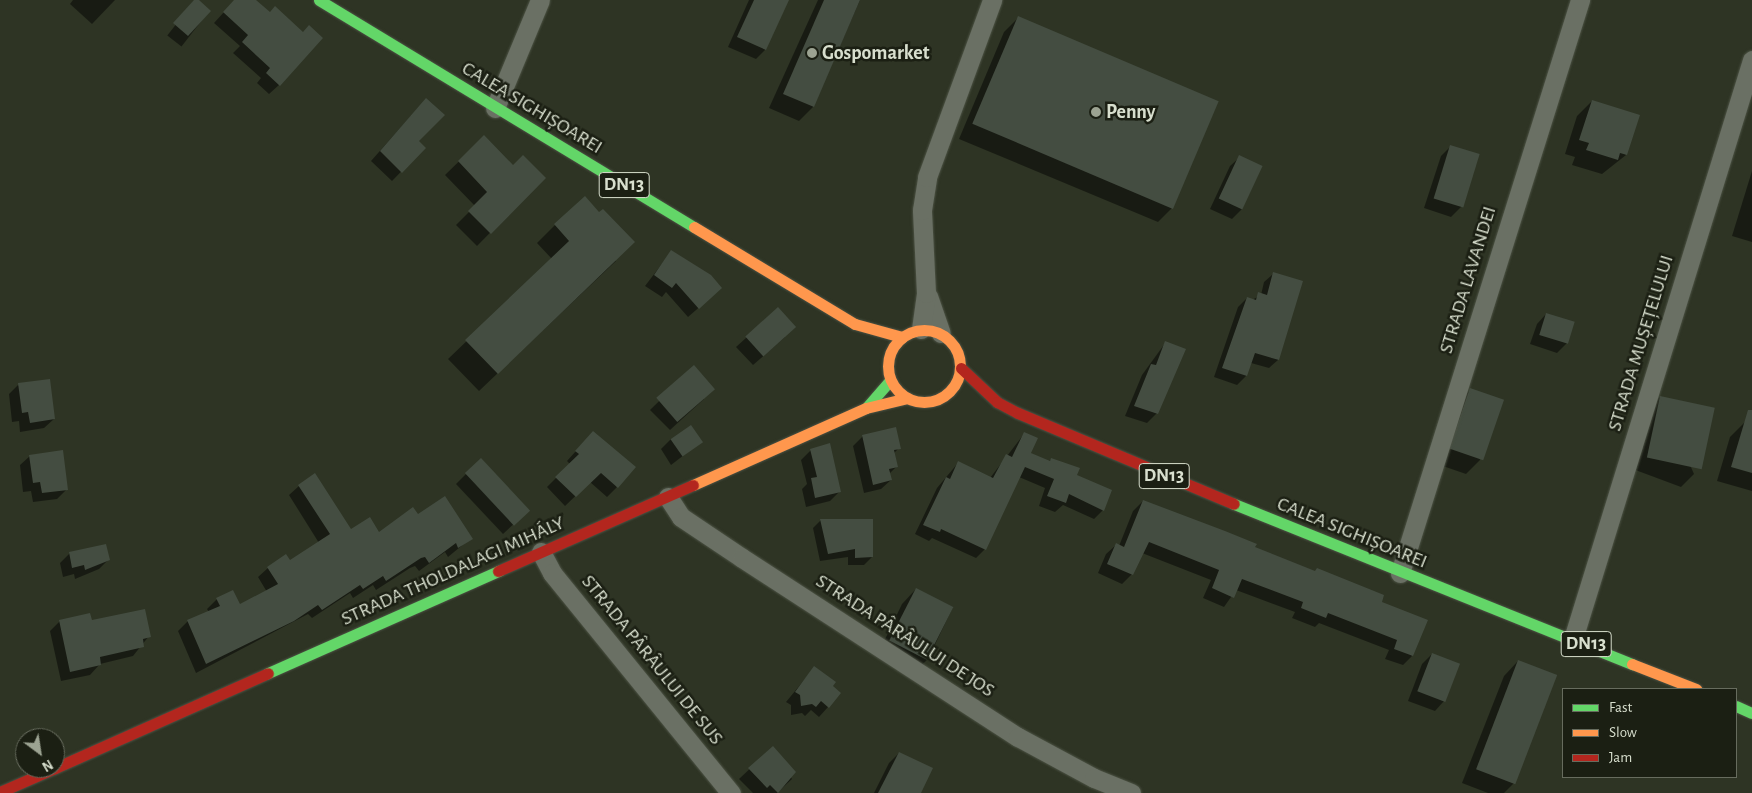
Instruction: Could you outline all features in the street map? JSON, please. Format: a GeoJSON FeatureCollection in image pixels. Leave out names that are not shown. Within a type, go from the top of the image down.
{"type":"FeatureCollection","features":[{"type":"Feature","properties":{"kind":"main road","name":"CALEA SIGHIȘOAREI"},"geometry":{"type":"LineString","coordinates":[[320,0],[495,108],[854,324],[902,336]]}},
{"type":"Feature","properties":{"kind":"main road","name":"CALEA SIGHIȘOAREI"},"geometry":{"type":"LineString","coordinates":[[854,324],[888,362]]}},
{"type":"Feature","properties":{"kind":"main road"},"geometry":{"type":"LineString","coordinates":[[907,398],[890,380],[888,362],[892,347],[902,336],[921,329],[941,333]]}},
{"type":"Feature","properties":{"kind":"main road","name":"DN13"},"geometry":{"type":"LineString","coordinates":[[941,333],[956,348],[961,368]]}},
{"type":"Feature","properties":{"kind":"main road","name":"CALEA SIGHIȘOAREI"},"geometry":{"type":"LineString","coordinates":[[961,368],[996,402]]}},
{"type":"Feature","properties":{"kind":"main road"},"geometry":{"type":"LineString","coordinates":[[947,394],[957,383],[961,368]]}},
{"type":"Feature","properties":{"kind":"main road","name":"STRADA THOLDALAGI MIHÁLY"},"geometry":{"type":"LineString","coordinates":[[866,408],[890,380]]}},
{"type":"Feature","properties":{"kind":"main road","name":"CALEA SIGHIȘOAREI"},"geometry":{"type":"LineString","coordinates":[[947,394],[996,402],[1177,482],[1400,573],[1573,639],[1694,688]]}},
{"type":"Feature","properties":{"kind":"main road","name":"DN13"},"geometry":{"type":"LineString","coordinates":[[907,398],[921,402],[934,401],[947,394]]}},
{"type":"Feature","properties":{"kind":"main road","name":"STRADA THOLDALAGI MIHÁLY"},"geometry":{"type":"LineString","coordinates":[[65,764],[866,408],[907,398]]}},
{"type":"Feature","properties":{"kind":"main road"},"geometry":{"type":"LineString","coordinates":[[1737,706],[1752,713]]}},
{"type":"Feature","properties":{"kind":"main road","name":"STRADA THOLDALAGI MIHÁLY"},"geometry":{"type":"LineString","coordinates":[[0,792],[32,778]]}},
{"type":"Feature","properties":{"kind":"street"},"geometry":{"type":"LineString","coordinates":[[495,108],[540,0]]}},
{"type":"Feature","properties":{"kind":"street"},"geometry":{"type":"LineString","coordinates":[[921,329],[926,293],[922,210],[927,177],[950,105],[992,0]]}},
{"type":"Feature","properties":{"kind":"street","name":"STRADA LAVANDEI"},"geometry":{"type":"LineString","coordinates":[[1400,573],[1580,0]]}},
{"type":"Feature","properties":{"kind":"street","name":"STRADA MUȘEȚELULUI"},"geometry":{"type":"LineString","coordinates":[[1573,639],[1752,60]]}},
{"type":"Feature","properties":{"kind":"street"},"geometry":{"type":"LineString","coordinates":[[926,293],[941,333]]}},
{"type":"Feature","properties":{"kind":"street","name":"STRADA PÂRÂULUI DE JOS"},"geometry":{"type":"LineString","coordinates":[[668,497],[681,517],[1018,737],[1086,774],[1131,793]]}},
{"type":"Feature","properties":{"kind":"street","name":"STRADA PÂRÂULUI DE SUS"},"geometry":{"type":"LineString","coordinates":[[541,552],[552,573],[732,793]]}},
{"type":"Feature","properties":{"kind":"building"},"geometry":{"type":"Polygon","coordinates":[[[194,0],[199,0],[211,11],[188,36],[173,23],[194,0]]]}},
{"type":"Feature","properties":{"kind":"building"},"geometry":{"type":"Polygon","coordinates":[[[234,0],[256,0],[270,12],[275,6],[303,32],[309,25],[323,38],[280,86],[266,73],[270,68],[242,42],[248,35],[223,12],[234,0]]]}},
{"type":"Feature","properties":{"kind":"building"},"geometry":{"type":"Polygon","coordinates":[[[754,0],[789,0],[766,50],[737,37],[754,0]]]}},
{"type":"Feature","properties":{"kind":"building"},"geometry":{"type":"Polygon","coordinates":[[[824,0],[860,0],[814,107],[783,94],[824,0]]]}},
{"type":"Feature","properties":{"kind":"building","name":"Penny"},"geometry":{"type":"Polygon","coordinates":[[[1018,16],[1219,101],[1173,209],[972,124],[1018,16]]]}},
{"type":"Feature","properties":{"kind":"building"},"geometry":{"type":"Polygon","coordinates":[[[426,98],[445,115],[419,141],[426,148],[402,173],[380,151],[426,98]]]}},
{"type":"Feature","properties":{"kind":"building"},"geometry":{"type":"Polygon","coordinates":[[[1592,100],[1640,115],[1627,155],[1620,153],[1618,160],[1586,150],[1589,143],[1579,140],[1592,100]]]}},
{"type":"Feature","properties":{"kind":"building"},"geometry":{"type":"Polygon","coordinates":[[[484,135],[513,165],[523,155],[546,178],[491,234],[468,211],[487,192],[458,161],[484,135]]]}},
{"type":"Feature","properties":{"kind":"building"},"geometry":{"type":"Polygon","coordinates":[[[1450,145],[1480,154],[1463,208],[1434,199],[1450,145]]]}},
{"type":"Feature","properties":{"kind":"building"},"geometry":{"type":"Polygon","coordinates":[[[1239,155],[1263,166],[1242,209],[1219,199],[1239,155]]]}},
{"type":"Feature","properties":{"kind":"building"},"geometry":{"type":"Polygon","coordinates":[[[585,196],[599,212],[603,209],[635,242],[498,374],[465,340],[569,241],[554,224],[585,196]]]}},
{"type":"Feature","properties":{"kind":"building"},"geometry":{"type":"Polygon","coordinates":[[[671,250],[711,275],[722,288],[699,309],[676,283],[672,288],[654,275],[671,250]]]}},
{"type":"Feature","properties":{"kind":"building"},"geometry":{"type":"Polygon","coordinates":[[[1273,272],[1303,281],[1279,360],[1255,353],[1247,376],[1222,368],[1247,297],[1256,300],[1258,292],[1267,295],[1273,272]]]}},
{"type":"Feature","properties":{"kind":"building"},"geometry":{"type":"Polygon","coordinates":[[[778,307],[796,327],[763,357],[745,336],[778,307]]]}},
{"type":"Feature","properties":{"kind":"building"},"geometry":{"type":"Polygon","coordinates":[[[1546,313],[1575,322],[1568,344],[1539,335],[1546,313]]]}},
{"type":"Feature","properties":{"kind":"building"},"geometry":{"type":"Polygon","coordinates":[[[1165,341],[1186,349],[1158,414],[1134,406],[1151,364],[1156,365],[1165,341]]]}},
{"type":"Feature","properties":{"kind":"building"},"geometry":{"type":"Polygon","coordinates":[[[694,365],[715,389],[677,422],[656,398],[694,365]]]}},
{"type":"Feature","properties":{"kind":"building"},"geometry":{"type":"Polygon","coordinates":[[[50,379],[55,419],[30,423],[28,412],[22,413],[18,383],[50,379]]]}},
{"type":"Feature","properties":{"kind":"building"},"geometry":{"type":"Polygon","coordinates":[[[1470,388],[1504,400],[1483,460],[1449,449],[1470,388]]]}},
{"type":"Feature","properties":{"kind":"building"},"geometry":{"type":"Polygon","coordinates":[[[1660,396],[1715,408],[1702,469],[1647,458],[1660,396]]]}},
{"type":"Feature","properties":{"kind":"building"},"geometry":{"type":"Polygon","coordinates":[[[1748,410],[1752,410],[1752,473],[1731,467],[1748,410]]]}},
{"type":"Feature","properties":{"kind":"building"},"geometry":{"type":"Polygon","coordinates":[[[691,425],[703,442],[683,457],[671,439],[691,425]]]}},
{"type":"Feature","properties":{"kind":"building"},"geometry":{"type":"Polygon","coordinates":[[[896,427],[901,449],[894,450],[898,467],[889,469],[892,480],[873,485],[862,435],[896,427]]]}},
{"type":"Feature","properties":{"kind":"building"},"geometry":{"type":"Polygon","coordinates":[[[593,431],[636,467],[618,488],[601,473],[576,497],[555,477],[579,454],[575,451],[593,431]]]}},
{"type":"Feature","properties":{"kind":"building"},"geometry":{"type":"Polygon","coordinates":[[[1024,432],[1038,438],[1031,453],[1050,461],[1051,458],[1080,468],[1077,475],[1112,490],[1104,511],[1069,494],[1066,503],[1047,496],[1054,479],[1025,467],[986,550],[941,529],[940,532],[923,525],[946,477],[950,479],[958,461],[993,478],[1006,454],[1012,457],[1024,432]]]}},
{"type":"Feature","properties":{"kind":"building"},"geometry":{"type":"Polygon","coordinates":[[[830,443],[841,492],[815,498],[811,478],[817,477],[810,449],[830,443]]]}},
{"type":"Feature","properties":{"kind":"building"},"geometry":{"type":"Polygon","coordinates":[[[63,450],[68,490],[42,493],[40,482],[33,483],[29,455],[63,450]]]}},
{"type":"Feature","properties":{"kind":"building"},"geometry":{"type":"Polygon","coordinates":[[[481,458],[530,511],[514,526],[465,473],[481,458]]]}},
{"type":"Feature","properties":{"kind":"building"},"geometry":{"type":"Polygon","coordinates":[[[315,473],[351,529],[370,517],[379,532],[413,507],[418,514],[445,496],[473,539],[458,548],[456,543],[429,563],[425,557],[421,558],[386,581],[383,576],[363,589],[360,585],[322,610],[318,605],[294,621],[206,664],[187,620],[220,606],[216,598],[233,590],[240,604],[278,584],[267,567],[286,554],[290,560],[330,534],[298,485],[315,473]]]}},
{"type":"Feature","properties":{"kind":"building"},"geometry":{"type":"Polygon","coordinates":[[[1143,500],[1257,544],[1255,547],[1315,571],[1317,568],[1384,595],[1382,602],[1428,620],[1413,656],[1394,649],[1397,640],[1328,613],[1326,618],[1301,608],[1303,602],[1242,579],[1234,598],[1212,588],[1219,570],[1149,542],[1133,575],[1107,564],[1116,543],[1124,547],[1143,500]]]}},
{"type":"Feature","properties":{"kind":"building"},"geometry":{"type":"Polygon","coordinates":[[[820,519],[873,519],[873,557],[855,558],[855,549],[828,554],[820,519]]]}},
{"type":"Feature","properties":{"kind":"building"},"geometry":{"type":"Polygon","coordinates":[[[106,544],[110,560],[85,570],[84,565],[72,568],[69,552],[106,544]]]}},
{"type":"Feature","properties":{"kind":"building"},"geometry":{"type":"Polygon","coordinates":[[[916,588],[953,607],[927,660],[889,641],[916,588]]]}},
{"type":"Feature","properties":{"kind":"building"},"geometry":{"type":"Polygon","coordinates":[[[145,609],[151,637],[143,639],[144,647],[100,657],[101,665],[70,672],[59,620],[90,613],[92,620],[145,609]]]}},
{"type":"Feature","properties":{"kind":"building"},"geometry":{"type":"Polygon","coordinates":[[[1432,653],[1460,664],[1445,702],[1417,691],[1432,653]]]}},
{"type":"Feature","properties":{"kind":"building"},"geometry":{"type":"Polygon","coordinates":[[[1518,660],[1557,675],[1515,784],[1476,769],[1518,660]]]}},
{"type":"Feature","properties":{"kind":"building"},"geometry":{"type":"Polygon","coordinates":[[[814,666],[836,682],[833,686],[841,693],[829,708],[821,701],[816,707],[812,704],[801,706],[800,695],[795,692],[814,666]]]}},
{"type":"Feature","properties":{"kind":"building"},"geometry":{"type":"Polygon","coordinates":[[[773,746],[796,772],[778,793],[770,785],[767,788],[748,768],[773,746]]]}},
{"type":"Feature","properties":{"kind":"building"},"geometry":{"type":"Polygon","coordinates":[[[899,752],[933,768],[921,793],[878,793],[899,752]]]}},
{"type":"Feature","properties":{"kind":"traffic: fast"},"geometry":{"type":"LineString","coordinates":[[319,0],[694,227]]}},
{"type":"Feature","properties":{"kind":"traffic: fast"},"geometry":{"type":"LineString","coordinates":[[866,408],[890,380]]}},
{"type":"Feature","properties":{"kind":"traffic: fast"},"geometry":{"type":"LineString","coordinates":[[1234,504],[1632,664]]}},
{"type":"Feature","properties":{"kind":"traffic: fast"},"geometry":{"type":"LineString","coordinates":[[268,673],[498,571]]}},
{"type":"Feature","properties":{"kind":"traffic: fast"},"geometry":{"type":"LineString","coordinates":[[1737,706],[1752,713]]}},
{"type":"Feature","properties":{"kind":"traffic: slow"},"geometry":{"type":"LineString","coordinates":[[694,227],[855,324],[902,337]]}},
{"type":"Feature","properties":{"kind":"traffic: slow"},"geometry":{"type":"LineString","coordinates":[[931,330],[950,340],[958,352],[960,366],[958,380],[950,392],[938,400],[917,402],[898,392],[890,380],[888,359],[898,340],[910,332],[931,330]]}},
{"type":"Feature","properties":{"kind":"traffic: slow"},"geometry":{"type":"LineString","coordinates":[[693,485],[866,408],[907,398]]}},
{"type":"Feature","properties":{"kind":"traffic: slow"},"geometry":{"type":"LineString","coordinates":[[1632,664],[1693,688]]}},
{"type":"Feature","properties":{"kind":"traffic: jam"},"geometry":{"type":"LineString","coordinates":[[961,368],[997,402],[1018,413],[1234,504]]}},
{"type":"Feature","properties":{"kind":"traffic: jam"},"geometry":{"type":"LineString","coordinates":[[498,571],[693,485]]}},
{"type":"Feature","properties":{"kind":"traffic: jam"},"geometry":{"type":"LineString","coordinates":[[65,764],[268,673]]}},
{"type":"Feature","properties":{"kind":"traffic: jam"},"geometry":{"type":"LineString","coordinates":[[0,792],[32,778]]}},
{"type":"Feature","properties":{"kind":"place","name":"Gospomarket"},"geometry":{"type":"Point","coordinates":[812,53]}},
{"type":"Feature","properties":{"kind":"place","name":"Penny"},"geometry":{"type":"Point","coordinates":[1096,112]}}]}
